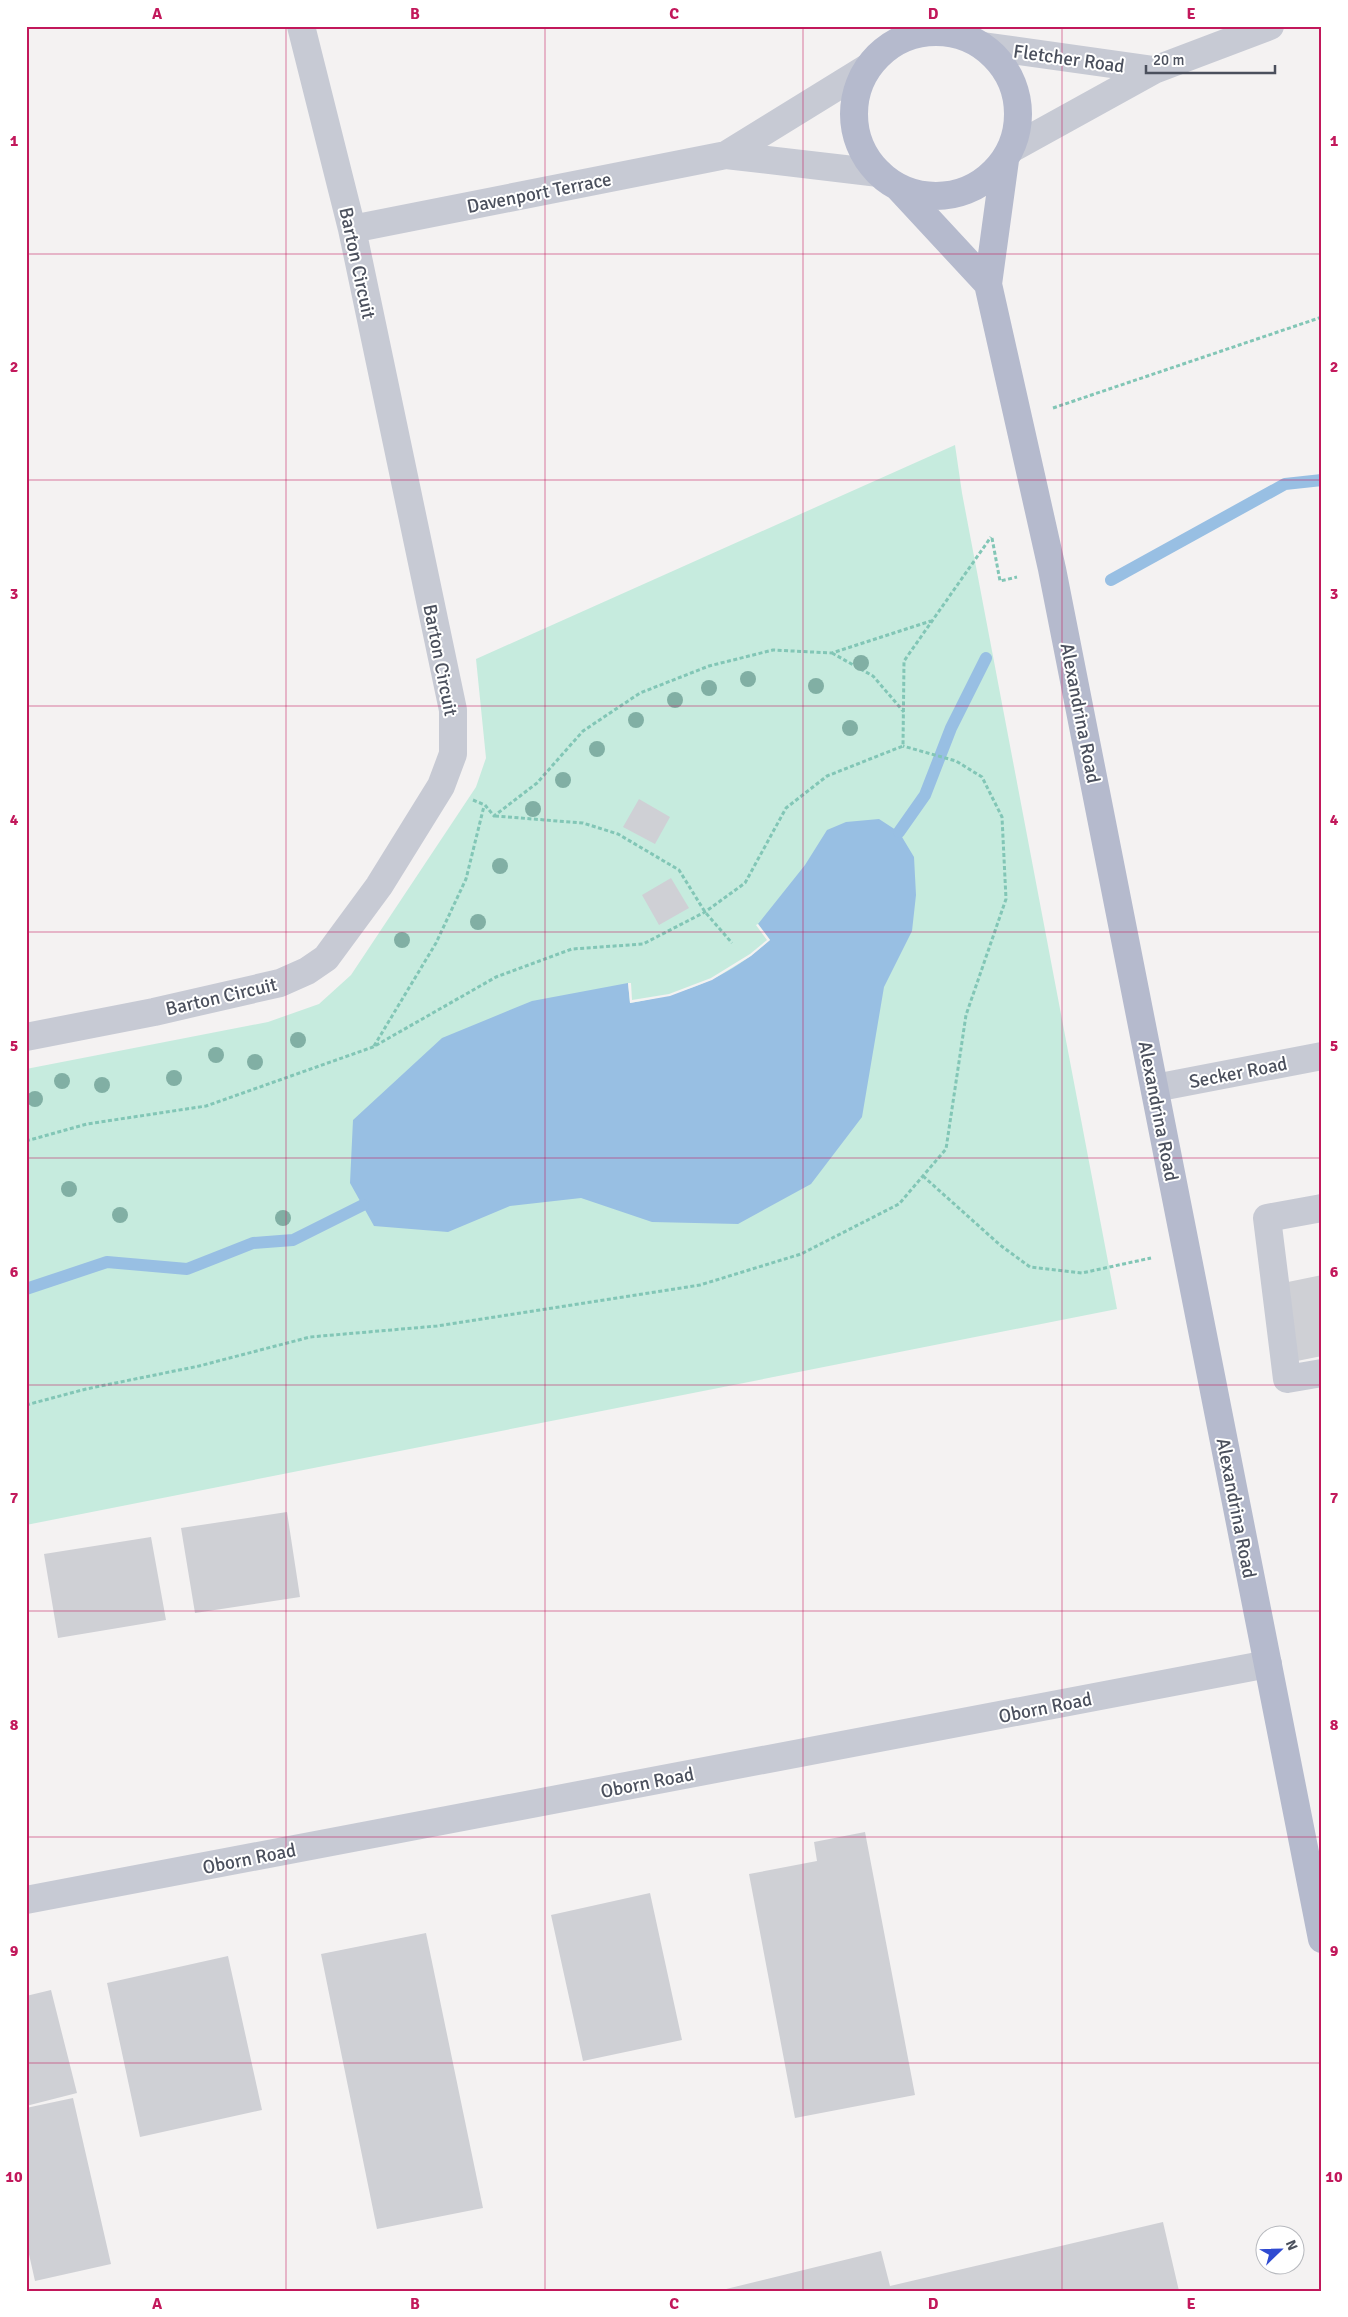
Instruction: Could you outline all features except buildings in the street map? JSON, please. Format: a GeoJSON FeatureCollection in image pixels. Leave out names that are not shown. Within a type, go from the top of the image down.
{"type":"FeatureCollection","features":[{"type":"Feature","properties":{"kind":"main road"},"geometry":{"type":"LineString","coordinates":[[943,32],[970,37],[1000,62],[1012,82],[1018,104],[1017,127],[1008,154],[989,178],[969,190],[945,196],[922,196],[889,180],[862,151],[854,124],[856,95],[867,68],[898,34],[943,32]]}},
{"type":"Feature","properties":{"kind":"main road","name":"Alexandrina Road"},"geometry":{"type":"LineString","coordinates":[[1008,154],[988,284],[1052,569],[1322,1939]]}},
{"type":"Feature","properties":{"kind":"main road","name":"Alexandrina Road"},"geometry":{"type":"LineString","coordinates":[[889,180],[988,284]]}},
{"type":"Feature","properties":{"kind":"street","name":"Barton Circuit"},"geometry":{"type":"LineString","coordinates":[[26,1037],[154,1012],[280,983],[307,971],[326,958],[379,886],[441,786],[454,754],[453,710],[352,229],[301,26]]}},
{"type":"Feature","properties":{"kind":"street","name":"Fletcher Road"},"geometry":{"type":"LineString","coordinates":[[1008,154],[1154,70],[1270,26]]}},
{"type":"Feature","properties":{"kind":"street","name":"Fletcher Road"},"geometry":{"type":"LineString","coordinates":[[970,37],[1154,70]]}},
{"type":"Feature","properties":{"kind":"street","name":"Davenport Terrace"},"geometry":{"type":"LineString","coordinates":[[726,155],[867,68]]}},
{"type":"Feature","properties":{"kind":"street","name":"Davenport Terrace"},"geometry":{"type":"LineString","coordinates":[[352,229],[726,155],[889,180]]}},
{"type":"Feature","properties":{"kind":"street","name":"Secker Road"},"geometry":{"type":"LineString","coordinates":[[1154,1088],[1322,1056]]}},
{"type":"Feature","properties":{"kind":"street"},"geometry":{"type":"LineString","coordinates":[[1322,1208],[1267,1218],[1287,1379],[1322,1373]]}},
{"type":"Feature","properties":{"kind":"street","name":"Oborn Road"},"geometry":{"type":"LineString","coordinates":[[26,1900],[1268,1664]]}},
{"type":"Feature","properties":{"kind":"path"},"geometry":{"type":"LineString","coordinates":[[1051,408],[1322,317]]}},
{"type":"Feature","properties":{"kind":"path"},"geometry":{"type":"LineString","coordinates":[[903,746],[904,662],[991,538]]}},
{"type":"Feature","properties":{"kind":"path"},"geometry":{"type":"LineString","coordinates":[[494,816],[537,783],[583,730],[640,693],[708,666],[773,650],[832,652],[931,621]]}},
{"type":"Feature","properties":{"kind":"path"},"geometry":{"type":"LineString","coordinates":[[832,652],[873,676],[904,712]]}},
{"type":"Feature","properties":{"kind":"path"},"geometry":{"type":"LineString","coordinates":[[26,1142],[87,1124],[206,1106],[373,1047],[496,977],[572,949],[643,944],[705,912],[745,883],[786,808],[827,776],[903,746],[956,761],[982,777],[1002,817],[1006,899],[966,1016],[946,1149],[899,1204],[802,1254],[700,1284],[437,1326],[310,1337],[198,1366],[86,1389],[26,1405]]}},
{"type":"Feature","properties":{"kind":"path"},"geometry":{"type":"LineString","coordinates":[[441,786],[484,805],[494,816],[583,823],[618,834],[679,870],[705,912],[732,943]]}},
{"type":"Feature","properties":{"kind":"path"},"geometry":{"type":"LineString","coordinates":[[373,1047],[436,943],[462,887],[484,805]]}},
{"type":"Feature","properties":{"kind":"path"},"geometry":{"type":"LineString","coordinates":[[923,1176],[1000,1245],[1030,1267],[1082,1272],[1186,1250]]}},
{"type":"Feature","properties":{"kind":"green space"},"geometry":{"type":"Polygon","coordinates":[[[955,445],[962,493],[1117,1309],[26,1525],[26,1069],[268,1022],[319,1004],[351,975],[476,787],[486,758],[476,659],[955,445]]]}},
{"type":"Feature","properties":{"kind":"water"},"geometry":{"type":"Polygon","coordinates":[[[879,819],[899,832],[914,857],[916,895],[912,931],[884,987],[862,1117],[811,1184],[738,1224],[652,1222],[581,1198],[510,1206],[448,1232],[374,1226],[350,1183],[353,1120],[442,1038],[532,1001],[628,983],[630,1003],[688,989],[721,974],[738,965],[770,940],[758,924],[805,865],[827,830],[846,822],[879,819]]]}},
{"type":"Feature","properties":{"kind":"pier"},"geometry":{"type":"Polygon","coordinates":[[[758,924],[770,940],[751,956],[712,980],[670,996],[630,1003],[628,983],[631,983],[632,1000],[669,994],[711,978],[750,954],[767,940],[756,925],[758,924]]]}},
{"type":"Feature","properties":{"kind":"waterway"},"geometry":{"type":"LineString","coordinates":[[1111,580],[1285,484],[1322,480]]}},
{"type":"Feature","properties":{"kind":"waterway"},"geometry":{"type":"LineString","coordinates":[[899,832],[925,795],[951,728],[986,658]]}},
{"type":"Feature","properties":{"kind":"waterway"},"geometry":{"type":"LineString","coordinates":[[26,1289],[107,1262],[187,1269],[253,1243],[293,1240],[363,1205]]}}]}
